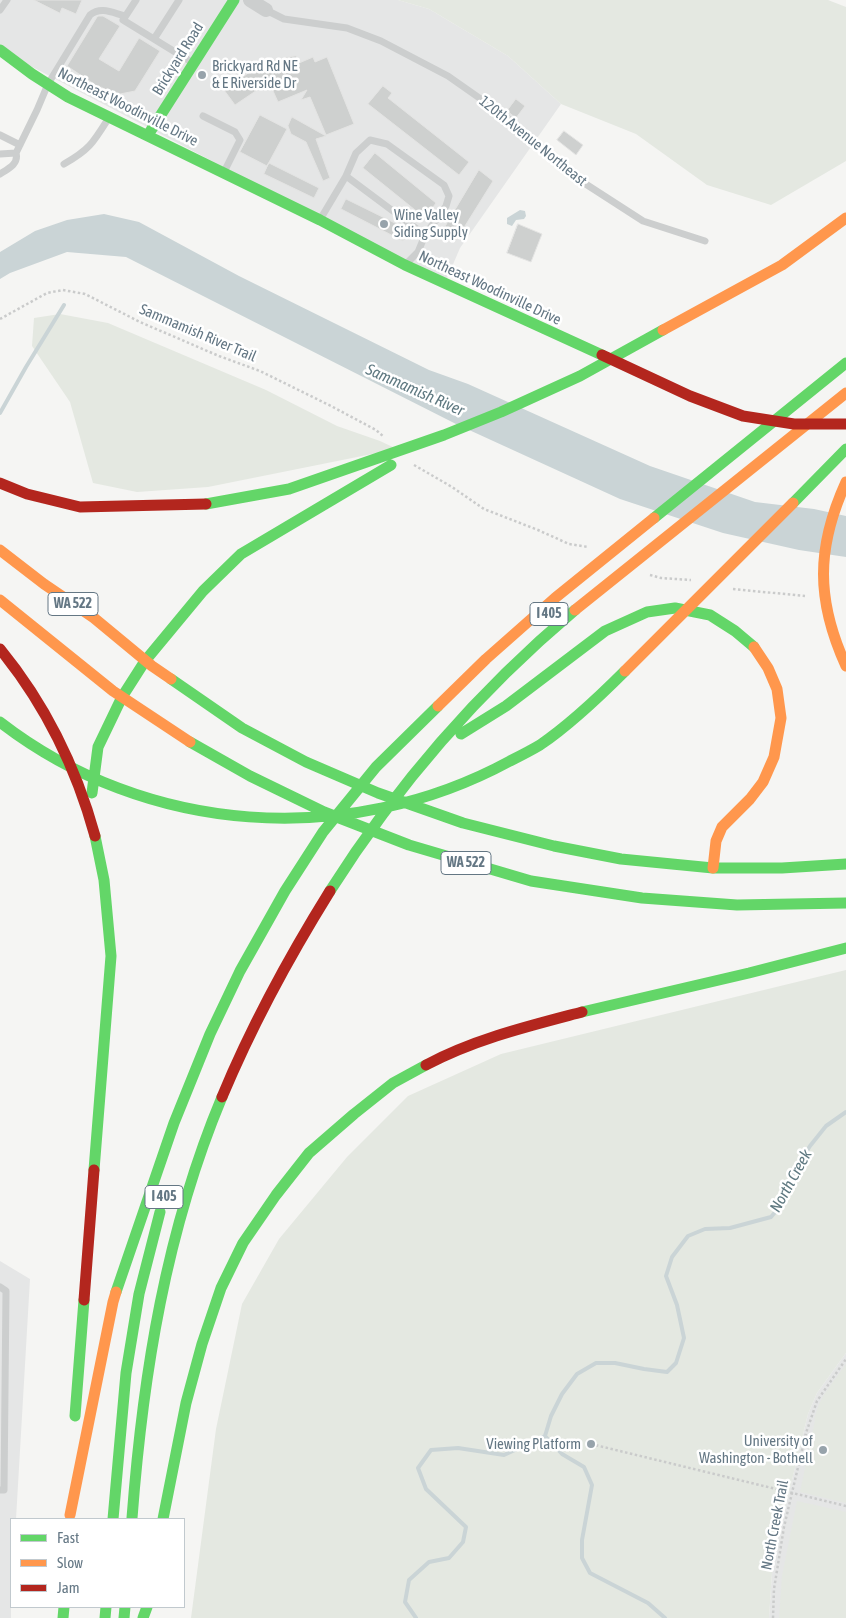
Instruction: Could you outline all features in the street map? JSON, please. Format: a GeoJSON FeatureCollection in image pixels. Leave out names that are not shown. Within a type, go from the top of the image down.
{"type":"FeatureCollection","features":[{"type":"Feature","properties":{"kind":"main road","name":"Brickyard Road"},"geometry":{"type":"LineString","coordinates":[[148,135],[234,0]]}},
{"type":"Feature","properties":{"kind":"main road","name":"Northeast Woodinville Drive"},"geometry":{"type":"LineString","coordinates":[[0,50],[32,74],[68,96],[320,220],[405,265],[690,396],[743,416],[794,424],[846,424]]}},
{"type":"Feature","properties":{"kind":"main road"},"geometry":{"type":"LineString","coordinates":[[0,484],[27,494],[80,507],[207,504],[289,489],[444,435],[501,412],[580,376],[782,264],[846,218]]}},
{"type":"Feature","properties":{"kind":"main road","name":"I 405"},"geometry":{"type":"LineString","coordinates":[[112,1400],[127,1305],[163,1157],[174,1123],[210,1034],[240,971],[285,891],[323,832],[376,767],[486,659],[555,598],[846,363]]}},
{"type":"Feature","properties":{"kind":"main road","name":"I 405"},"geometry":{"type":"LineString","coordinates":[[422,738],[458,698],[528,633],[621,554],[846,374]]}},
{"type":"Feature","properties":{"kind":"main road","name":"I 405"},"geometry":{"type":"LineString","coordinates":[[132,1518],[146,1379],[166,1274],[186,1196],[210,1127],[252,1031],[271,993],[366,837],[404,785],[487,691],[579,606],[846,393]]}},
{"type":"Feature","properties":{"kind":"main road"},"geometry":{"type":"LineString","coordinates":[[641,572],[846,405]]}},
{"type":"Feature","properties":{"kind":"main road"},"geometry":{"type":"LineString","coordinates":[[75,1426],[111,956],[107,897],[96,835],[92,797],[98,747],[122,697],[145,661],[203,591],[241,554],[444,435]]}},
{"type":"Feature","properties":{"kind":"main road"},"geometry":{"type":"LineString","coordinates":[[0,722],[13,733],[57,761],[98,781],[152,801],[207,814],[259,820],[327,818],[374,811],[429,797],[492,772],[539,745],[586,710],[846,449]]}},
{"type":"Feature","properties":{"kind":"main road"},"geometry":{"type":"LineString","coordinates":[[846,482],[839,495],[830,523],[822,566],[826,617],[846,666]]}},
{"type":"Feature","properties":{"kind":"main road","name":"WA 522"},"geometry":{"type":"LineString","coordinates":[[0,550],[44,584],[94,618],[145,661],[242,728],[306,762],[378,793],[463,823],[554,846],[621,859],[713,868],[782,868],[846,864]]}},
{"type":"Feature","properties":{"kind":"main road","name":"WA 522"},"geometry":{"type":"LineString","coordinates":[[0,600],[40,634],[122,697],[178,734],[250,776],[307,804],[409,845],[531,880],[642,898],[738,905],[846,903]]}},
{"type":"Feature","properties":{"kind":"main road"},"geometry":{"type":"LineString","coordinates":[[461,734],[506,706],[605,631],[647,612],[675,608],[710,615],[735,631],[754,647],[768,668],[777,689],[781,718],[774,757],[763,782],[750,799],[722,827],[716,841],[713,868]]}},
{"type":"Feature","properties":{"kind":"main road"},"geometry":{"type":"LineString","coordinates":[[0,649],[29,688],[48,719],[79,785],[96,835]]}},
{"type":"Feature","properties":{"kind":"main road","name":"I 405"},"geometry":{"type":"LineString","coordinates":[[220,1135],[233,1099],[273,1010],[321,913],[428,771],[490,703],[545,652]]}},
{"type":"Feature","properties":{"kind":"main road"},"geometry":{"type":"LineString","coordinates":[[346,832],[385,779]]}},
{"type":"Feature","properties":{"kind":"main road"},"geometry":{"type":"LineString","coordinates":[[163,1518],[186,1403],[202,1344],[221,1288],[243,1243],[276,1195],[309,1154],[354,1114],[393,1083],[441,1057],[506,1032],[600,1007],[749,973],[846,948]]}},
{"type":"Feature","properties":{"kind":"main road"},"geometry":{"type":"LineString","coordinates":[[190,1114],[205,1078]]}},
{"type":"Feature","properties":{"kind":"main road"},"geometry":{"type":"LineString","coordinates":[[70,1517],[113,1302],[163,1157]]}},
{"type":"Feature","properties":{"kind":"main road","name":"I 405"},"geometry":{"type":"LineString","coordinates":[[157,1392],[161,1353],[178,1271],[200,1190],[207,1172]]}},
{"type":"Feature","properties":{"kind":"main road","name":"I 405"},"geometry":{"type":"LineString","coordinates":[[113,1518],[126,1373],[139,1294],[162,1200]]}},
{"type":"Feature","properties":{"kind":"main road"},"geometry":{"type":"LineString","coordinates":[[70,1517],[73,1445]]}},
{"type":"Feature","properties":{"kind":"main road"},"geometry":{"type":"LineString","coordinates":[[102,1518],[107,1460]]}},
{"type":"Feature","properties":{"kind":"street","name":"120th Avenue Northeast"},"geometry":{"type":"LineString","coordinates":[[250,0],[266,10]]}},
{"type":"Feature","properties":{"kind":"lane"},"geometry":{"type":"LineString","coordinates":[[0,10],[7,0]]}},
{"type":"Feature","properties":{"kind":"lane"},"geometry":{"type":"LineString","coordinates":[[136,0],[123,20],[193,63]]}},
{"type":"Feature","properties":{"kind":"lane"},"geometry":{"type":"LineString","coordinates":[[154,39],[179,0]]}},
{"type":"Feature","properties":{"kind":"lane"},"geometry":{"type":"LineString","coordinates":[[0,174],[15,164],[16,153],[48,84],[90,15],[95,11],[103,10],[126,16]]}},
{"type":"Feature","properties":{"kind":"lane","name":"120th Avenue Northeast"},"geometry":{"type":"LineString","coordinates":[[266,10],[284,19],[347,28],[381,41],[448,76],[506,116],[581,181],[643,221],[706,241]]}},
{"type":"Feature","properties":{"kind":"lane"},"geometry":{"type":"LineString","coordinates":[[202,116],[235,132],[240,140],[224,173]]}},
{"type":"Feature","properties":{"kind":"lane"},"geometry":{"type":"LineString","coordinates":[[64,164],[81,154],[93,143],[110,117]]}},
{"type":"Feature","properties":{"kind":"lane"},"geometry":{"type":"LineString","coordinates":[[0,135],[20,145]]}},
{"type":"Feature","properties":{"kind":"lane"},"geometry":{"type":"LineString","coordinates":[[320,220],[346,176],[356,153],[370,140],[387,144],[444,185],[449,196],[446,206],[425,235],[418,252],[405,265]]}},
{"type":"Feature","properties":{"kind":"lane"},"geometry":{"type":"LineString","coordinates":[[0,154],[16,153]]}},
{"type":"Feature","properties":{"kind":"lane"},"geometry":{"type":"LineString","coordinates":[[346,176],[425,235]]}},
{"type":"Feature","properties":{"kind":"lane"},"geometry":{"type":"LineString","coordinates":[[0,1287],[6,1291],[4,1490],[0,1490]]}},
{"type":"Feature","properties":{"kind":"path","name":"Sammamish River Trail"},"geometry":{"type":"LineString","coordinates":[[0,319],[47,293],[64,290],[85,294],[140,322],[219,356],[260,371],[331,406],[376,430],[384,437]]}},
{"type":"Feature","properties":{"kind":"path","name":"North Creek Trail"},"geometry":{"type":"LineString","coordinates":[[773,1618],[774,1589],[784,1528],[806,1433],[817,1401],[846,1358]]}},
{"type":"Feature","properties":{"kind":"path"},"geometry":{"type":"LineString","coordinates":[[591,1444],[846,1506]]}},
{"type":"Feature","properties":{"kind":"shaded area"},"geometry":{"type":"Polygon","coordinates":[[[0,0],[398,0],[429,9],[508,56],[561,104],[460,248],[445,283],[0,50],[0,0]]]}},
{"type":"Feature","properties":{"kind":"shaded area"},"geometry":{"type":"Polygon","coordinates":[[[398,0],[828,0],[846,7],[846,161],[771,205],[707,185],[636,134],[561,104],[508,56],[429,9],[398,0]]]}},
{"type":"Feature","properties":{"kind":"shaded area"},"geometry":{"type":"Polygon","coordinates":[[[60,314],[108,323],[266,390],[337,426],[397,449],[208,487],[137,492],[93,483],[70,402],[32,346],[34,318],[60,314]]]}},
{"type":"Feature","properties":{"kind":"shaded area"},"geometry":{"type":"Polygon","coordinates":[[[846,970],[846,1353],[817,1393],[808,1414],[773,1558],[769,1618],[191,1618],[216,1429],[242,1304],[279,1239],[347,1157],[408,1096],[501,1054],[846,970]]]}},
{"type":"Feature","properties":{"kind":"shaded area"},"geometry":{"type":"Polygon","coordinates":[[[0,1261],[30,1279],[16,1518],[10,1518],[11,1618],[0,1618],[0,1261]]]}},
{"type":"Feature","properties":{"kind":"shaded area","name":"University of Washington - Bothell"},"geometry":{"type":"Polygon","coordinates":[[[846,1353],[846,1618],[769,1618],[773,1558],[808,1414],[817,1393],[846,1353]]]}},
{"type":"Feature","properties":{"kind":"shaded area"},"geometry":{"type":"Polygon","coordinates":[[[846,1364],[846,1503],[800,1492],[814,1419],[819,1404],[846,1364]]]}},
{"type":"Feature","properties":{"kind":"shaded area"},"geometry":{"type":"Polygon","coordinates":[[[797,1501],[846,1512],[846,1618],[779,1618],[782,1576],[797,1501]]]}},
{"type":"Feature","properties":{"kind":"water"},"geometry":{"type":"Polygon","coordinates":[[[520,210],[525,211],[526,216],[524,219],[516,220],[512,226],[507,224],[507,218],[520,210]]]}},
{"type":"Feature","properties":{"kind":"water","name":"Sammamish River"},"geometry":{"type":"Polygon","coordinates":[[[104,214],[139,222],[239,276],[429,370],[468,384],[650,466],[755,502],[814,509],[846,516],[846,557],[799,550],[723,533],[620,499],[456,424],[126,257],[67,252],[10,273],[0,279],[0,252],[35,231],[67,220],[104,214]]]}},
{"type":"Feature","properties":{"kind":"building"},"geometry":{"type":"Polygon","coordinates":[[[34,0],[82,0],[76,14],[62,8],[60,13],[34,0]]]}},
{"type":"Feature","properties":{"kind":"building"},"geometry":{"type":"Polygon","coordinates":[[[99,16],[103,16],[120,26],[99,59],[119,71],[139,38],[160,51],[135,91],[115,95],[100,88],[67,66],[99,16]]]}},
{"type":"Feature","properties":{"kind":"building"},"geometry":{"type":"Polygon","coordinates":[[[296,56],[299,63],[313,57],[315,62],[327,57],[354,124],[326,135],[310,97],[301,100],[307,90],[278,102],[269,82],[235,105],[224,90],[264,62],[296,56]]]}},
{"type":"Feature","properties":{"kind":"building"},"geometry":{"type":"Polygon","coordinates":[[[383,86],[392,93],[388,98],[469,162],[459,175],[368,104],[383,86]]]}},
{"type":"Feature","properties":{"kind":"building"},"geometry":{"type":"Polygon","coordinates":[[[516,99],[525,106],[516,118],[507,111],[516,99]]]}},
{"type":"Feature","properties":{"kind":"building"},"geometry":{"type":"Polygon","coordinates":[[[260,115],[287,129],[267,166],[240,152],[260,115]]]}},
{"type":"Feature","properties":{"kind":"building"},"geometry":{"type":"Polygon","coordinates":[[[292,117],[326,136],[316,139],[330,178],[323,181],[306,142],[291,134],[288,126],[292,117]]]}},
{"type":"Feature","properties":{"kind":"building"},"geometry":{"type":"Polygon","coordinates":[[[564,131],[583,145],[576,155],[557,140],[564,131]]]}},
{"type":"Feature","properties":{"kind":"building"},"geometry":{"type":"Polygon","coordinates":[[[375,153],[436,203],[425,218],[363,168],[375,153]]]}},
{"type":"Feature","properties":{"kind":"building"},"geometry":{"type":"Polygon","coordinates":[[[269,163],[319,188],[314,198],[264,174],[269,163]]]}},
{"type":"Feature","properties":{"kind":"building"},"geometry":{"type":"Polygon","coordinates":[[[479,170],[493,181],[455,242],[442,232],[479,170]]]}},
{"type":"Feature","properties":{"kind":"building"},"geometry":{"type":"Polygon","coordinates":[[[346,199],[409,230],[403,241],[341,209],[346,199]]]}},
{"type":"Feature","properties":{"kind":"building"},"geometry":{"type":"Polygon","coordinates":[[[518,224],[542,234],[531,262],[507,253],[518,224]]]}},
{"type":"Feature","properties":{"kind":"waterway"},"geometry":{"type":"LineString","coordinates":[[0,413],[64,305]]}},
{"type":"Feature","properties":{"kind":"waterway","name":"North Creek"},"geometry":{"type":"LineString","coordinates":[[665,1618],[648,1603],[590,1573],[582,1558],[582,1540],[592,1485],[584,1467],[562,1454],[545,1436],[551,1416],[562,1394],[577,1374],[596,1363],[615,1363],[667,1372],[676,1363],[684,1338],[677,1305],[666,1276],[672,1257],[688,1236],[705,1229],[730,1228],[771,1217],[781,1205],[796,1168],[810,1146],[826,1126],[846,1112]]}},
{"type":"Feature","properties":{"kind":"waterway"},"geometry":{"type":"LineString","coordinates":[[416,1618],[405,1602],[409,1580],[429,1562],[449,1558],[463,1542],[466,1527],[426,1489],[418,1468],[431,1450],[458,1448],[504,1455],[545,1436]]}},
{"type":"Feature","properties":{"kind":"traffic: fast"},"geometry":{"type":"LineString","coordinates":[[148,135],[234,0]]}},
{"type":"Feature","properties":{"kind":"traffic: fast"},"geometry":{"type":"LineString","coordinates":[[0,50],[32,74],[68,97],[320,220],[405,265],[602,355]]}},
{"type":"Feature","properties":{"kind":"traffic: fast"},"geometry":{"type":"LineString","coordinates":[[206,504],[289,489],[444,435],[501,412],[580,376],[663,330]]}},
{"type":"Feature","properties":{"kind":"traffic: fast"},"geometry":{"type":"LineString","coordinates":[[654,518],[846,363]]}},
{"type":"Feature","properties":{"kind":"traffic: fast"},"geometry":{"type":"LineString","coordinates":[[793,503],[846,449]]}},
{"type":"Feature","properties":{"kind":"traffic: fast"},"geometry":{"type":"LineString","coordinates":[[92,793],[98,747],[122,697],[145,661],[203,591],[241,554],[391,465]]}},
{"type":"Feature","properties":{"kind":"traffic: fast"},"geometry":{"type":"LineString","coordinates":[[461,734],[506,706],[605,631],[647,612],[675,608],[710,615],[735,631],[754,647]]}},
{"type":"Feature","properties":{"kind":"traffic: fast"},"geometry":{"type":"LineString","coordinates":[[330,891],[383,814],[442,741],[506,673],[575,610]]}},
{"type":"Feature","properties":{"kind":"traffic: fast"},"geometry":{"type":"LineString","coordinates":[[0,722],[57,760],[118,788],[183,807],[249,817],[316,817],[382,808],[448,789],[510,761],[540,745],[563,728],[625,671]]}},
{"type":"Feature","properties":{"kind":"traffic: fast"},"geometry":{"type":"LineString","coordinates":[[171,679],[242,728],[306,762],[378,793],[463,823],[554,846],[621,859],[713,868],[782,868],[846,864]]}},
{"type":"Feature","properties":{"kind":"traffic: fast"},"geometry":{"type":"LineString","coordinates":[[116,1292],[174,1123],[210,1034],[240,971],[285,891],[323,832],[376,767],[438,706]]}},
{"type":"Feature","properties":{"kind":"traffic: fast"},"geometry":{"type":"LineString","coordinates":[[190,742],[250,776],[324,812],[409,845],[531,881],[642,898],[737,905],[846,903]]}},
{"type":"Feature","properties":{"kind":"traffic: fast"},"geometry":{"type":"LineString","coordinates":[[94,1170],[111,956],[104,880],[95,836]]}},
{"type":"Feature","properties":{"kind":"traffic: fast"},"geometry":{"type":"LineString","coordinates":[[582,1012],[846,948]]}},
{"type":"Feature","properties":{"kind":"traffic: fast"},"geometry":{"type":"LineString","coordinates":[[163,1518],[186,1403],[202,1344],[221,1288],[243,1243],[276,1195],[309,1153],[393,1083],[426,1065]]}},
{"type":"Feature","properties":{"kind":"traffic: fast"},"geometry":{"type":"LineString","coordinates":[[132,1518],[143,1410],[160,1303],[186,1199],[222,1097]]}},
{"type":"Feature","properties":{"kind":"traffic: fast"},"geometry":{"type":"LineString","coordinates":[[113,1518],[126,1373],[139,1294],[160,1212]]}},
{"type":"Feature","properties":{"kind":"traffic: fast"},"geometry":{"type":"LineString","coordinates":[[75,1416],[84,1300]]}},
{"type":"Feature","properties":{"kind":"traffic: fast"},"geometry":{"type":"LineString","coordinates":[[63,1618],[64,1608]]}},
{"type":"Feature","properties":{"kind":"traffic: fast"},"geometry":{"type":"LineString","coordinates":[[105,1618],[106,1608]]}},
{"type":"Feature","properties":{"kind":"traffic: fast"},"geometry":{"type":"LineString","coordinates":[[124,1618],[125,1608]]}},
{"type":"Feature","properties":{"kind":"traffic: fast"},"geometry":{"type":"LineString","coordinates":[[143,1618],[147,1608]]}},
{"type":"Feature","properties":{"kind":"traffic: slow"},"geometry":{"type":"LineString","coordinates":[[663,330],[782,265],[846,218]]}},
{"type":"Feature","properties":{"kind":"traffic: slow"},"geometry":{"type":"LineString","coordinates":[[575,610],[846,393]]}},
{"type":"Feature","properties":{"kind":"traffic: slow"},"geometry":{"type":"LineString","coordinates":[[846,482],[829,529],[824,574],[829,619],[846,666]]}},
{"type":"Feature","properties":{"kind":"traffic: slow"},"geometry":{"type":"LineString","coordinates":[[625,671],[793,503]]}},
{"type":"Feature","properties":{"kind":"traffic: slow"},"geometry":{"type":"LineString","coordinates":[[438,706],[486,659],[555,598],[654,518]]}},
{"type":"Feature","properties":{"kind":"traffic: slow"},"geometry":{"type":"LineString","coordinates":[[0,550],[44,584],[94,618],[152,666],[171,679]]}},
{"type":"Feature","properties":{"kind":"traffic: slow"},"geometry":{"type":"LineString","coordinates":[[0,600],[113,691],[190,742]]}},
{"type":"Feature","properties":{"kind":"traffic: slow"},"geometry":{"type":"LineString","coordinates":[[713,868],[716,841],[722,827],[750,799],[763,782],[774,757],[781,718],[777,689],[768,668],[754,647]]}},
{"type":"Feature","properties":{"kind":"traffic: slow"},"geometry":{"type":"LineString","coordinates":[[70,1515],[116,1292]]}},
{"type":"Feature","properties":{"kind":"traffic: jam"},"geometry":{"type":"LineString","coordinates":[[602,355],[690,396],[743,416],[794,424],[846,424]]}},
{"type":"Feature","properties":{"kind":"traffic: jam"},"geometry":{"type":"LineString","coordinates":[[0,483],[27,494],[80,507],[206,504]]}},
{"type":"Feature","properties":{"kind":"traffic: jam"},"geometry":{"type":"LineString","coordinates":[[0,649],[31,692],[57,737],[78,785],[95,836]]}},
{"type":"Feature","properties":{"kind":"traffic: jam"},"geometry":{"type":"LineString","coordinates":[[222,1097],[272,992],[330,891]]}},
{"type":"Feature","properties":{"kind":"traffic: jam"},"geometry":{"type":"LineString","coordinates":[[426,1065],[483,1040],[582,1012]]}},
{"type":"Feature","properties":{"kind":"traffic: jam"},"geometry":{"type":"LineString","coordinates":[[84,1300],[94,1170]]}},
{"type":"Feature","properties":{"kind":"place","name":"Brickyard Rd NE & E Riverside Dr"},"geometry":{"type":"Point","coordinates":[202,75]}},
{"type":"Feature","properties":{"kind":"place","name":"Wine Valley Siding Supply"},"geometry":{"type":"Point","coordinates":[384,224]}},
{"type":"Feature","properties":{"kind":"place","name":"Viewing Platform"},"geometry":{"type":"Point","coordinates":[591,1444]}},
{"type":"Feature","properties":{"kind":"place","name":"University of Washington - Bothell"},"geometry":{"type":"Point","coordinates":[823,1450]}}]}
